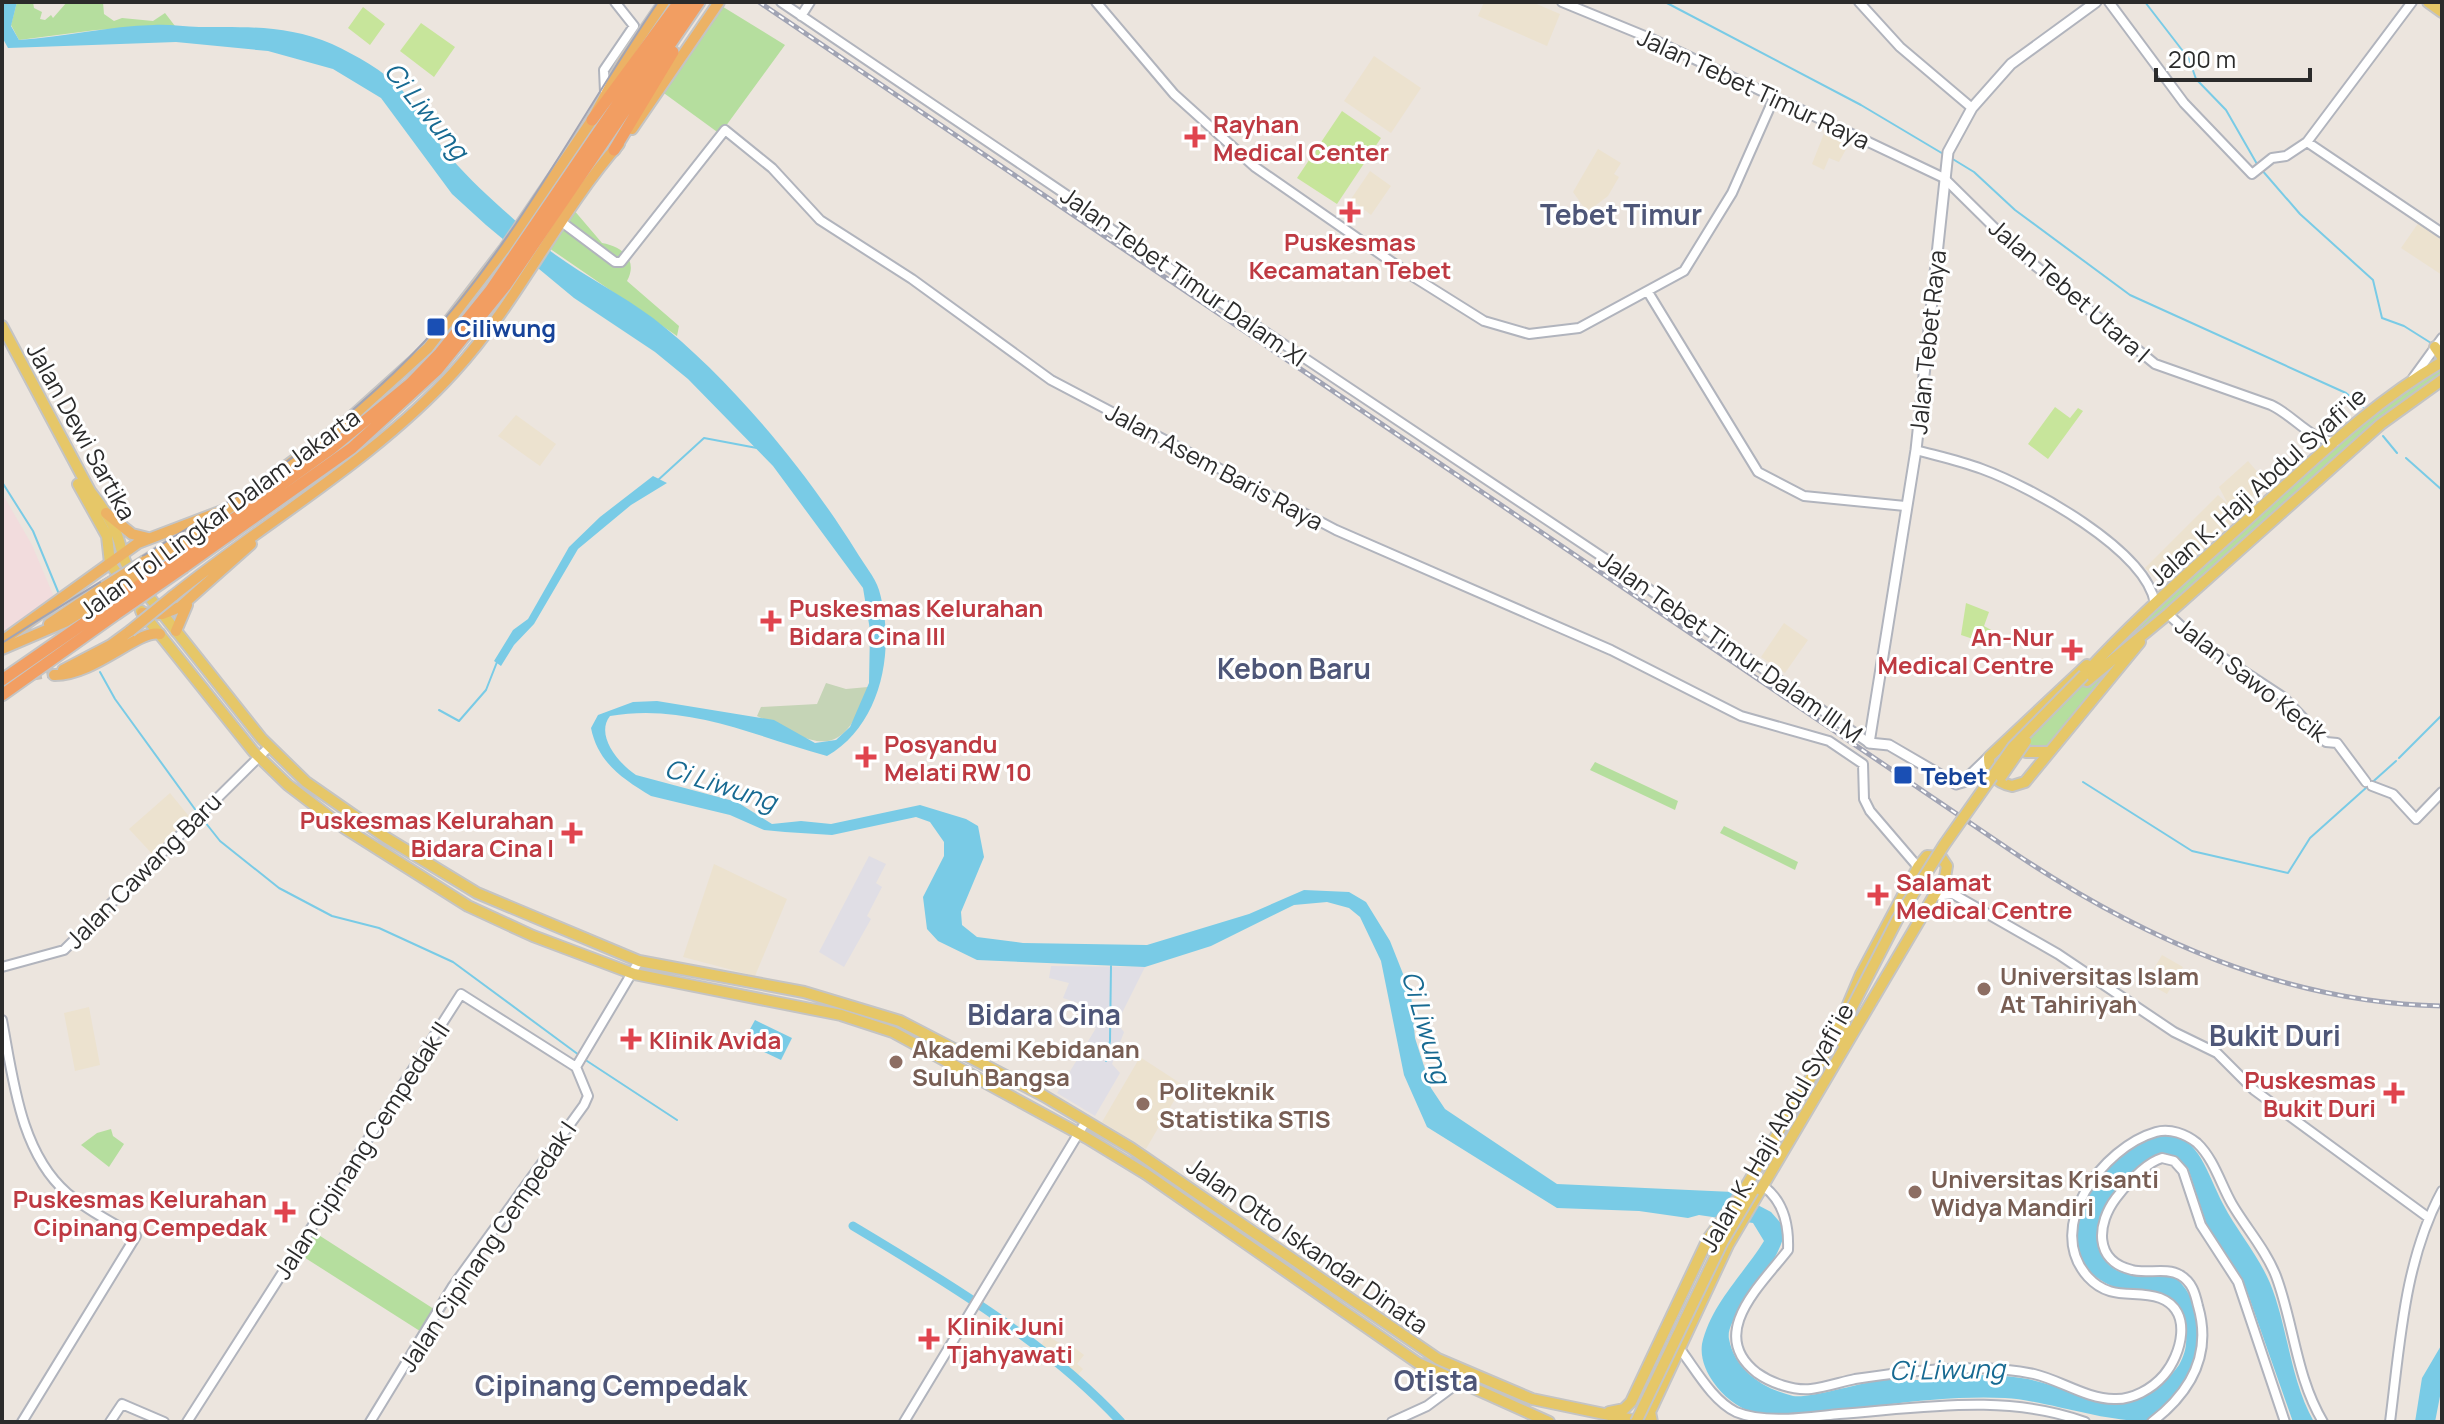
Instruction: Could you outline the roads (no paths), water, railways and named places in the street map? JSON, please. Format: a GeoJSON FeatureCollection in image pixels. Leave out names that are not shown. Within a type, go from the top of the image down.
{"type":"FeatureCollection","features":[{"type":"Feature","properties":{"kind":"highway"},"geometry":{"type":"LineString","coordinates":[[592,120],[605,92],[664,2]]}},
{"type":"Feature","properties":{"kind":"highway"},"geometry":{"type":"LineString","coordinates":[[54,674],[136,634],[173,596],[385,436],[439,388],[480,342],[520,256],[526,216],[679,2]]}},
{"type":"Feature","properties":{"kind":"highway","name":"Jalan Tol Lingkar Dalam Jakarta"},"geometry":{"type":"LineString","coordinates":[[540,237],[687,2]]}},
{"type":"Feature","properties":{"kind":"highway"},"geometry":{"type":"LineString","coordinates":[[614,150],[700,2]]}},
{"type":"Feature","properties":{"kind":"highway","name":"Jalan Tol Lingkar Dalam Jakarta"},"geometry":{"type":"LineString","coordinates":[[2,680],[110,600],[181,563],[352,448],[409,399],[475,326],[520,256],[540,237],[700,2]]}},
{"type":"Feature","properties":{"kind":"highway"},"geometry":{"type":"LineString","coordinates":[[2,649],[110,600],[146,564],[232,509],[397,378],[540,237],[563,223],[653,101],[719,2]]}},
{"type":"Feature","properties":{"kind":"highway"},"geometry":{"type":"LineString","coordinates":[[2,641],[143,540],[232,509]]}},
{"type":"Feature","properties":{"kind":"highway"},"geometry":{"type":"LineString","coordinates":[[106,513],[143,540]]}},
{"type":"Feature","properties":{"kind":"highway"},"geometry":{"type":"LineString","coordinates":[[142,613],[180,607],[262,530]]}},
{"type":"Feature","properties":{"kind":"highway"},"geometry":{"type":"LineString","coordinates":[[119,540],[143,540]]}},
{"type":"Feature","properties":{"kind":"highway"},"geometry":{"type":"LineString","coordinates":[[176,631],[181,614],[193,597]]}},
{"type":"Feature","properties":{"kind":"highway","name":"Jalan Tol Lingkar Dalam Jakarta"},"geometry":{"type":"LineString","coordinates":[[2,695],[110,600]]}},
{"type":"Feature","properties":{"kind":"highway"},"geometry":{"type":"LineString","coordinates":[[136,634],[155,613]]}},
{"type":"Feature","properties":{"kind":"highway"},"geometry":{"type":"LineString","coordinates":[[136,634],[160,634]]}},
{"type":"Feature","properties":{"kind":"main road","name":"Jalan Tebet Raya"},"geometry":{"type":"LineString","coordinates":[[1869,743],[1916,450],[1947,155],[1972,108],[2011,64],[2096,2]]}},
{"type":"Feature","properties":{"kind":"main road"},"geometry":{"type":"LineString","coordinates":[[2428,2],[2442,12]]}},
{"type":"Feature","properties":{"kind":"main road","name":"Jalan Dewi Sartika"},"geometry":{"type":"LineString","coordinates":[[2,326],[90,491],[106,513],[119,540],[120,556]]}},
{"type":"Feature","properties":{"kind":"main road","name":"Jalan Dewi Sartika"},"geometry":{"type":"LineString","coordinates":[[2,341],[107,536],[110,563]]}},
{"type":"Feature","properties":{"kind":"main road"},"geometry":{"type":"LineString","coordinates":[[2438,342],[2442,359]]}},
{"type":"Feature","properties":{"kind":"main road","name":"Jalan K. Haji Abdul Syafi'ie"},"geometry":{"type":"LineString","coordinates":[[1961,783],[2335,442],[2413,378],[2442,359]]}},
{"type":"Feature","properties":{"kind":"main road","name":"Jalan K. Haji Abdul Syafi'ie"},"geometry":{"type":"LineString","coordinates":[[2086,678],[2152,628],[2381,424],[2424,398],[2442,380]]}},
{"type":"Feature","properties":{"kind":"main road","name":"Jalan Otto Iskandar Dinata"},"geometry":{"type":"LineString","coordinates":[[120,556],[155,613],[176,631],[269,747],[334,804],[446,875],[492,900],[639,961],[804,992],[869,1009],[900,1021],[1086,1121],[1216,1203],[1438,1359],[1532,1399],[1607,1412],[1643,1422]]}},
{"type":"Feature","properties":{"kind":"main road"},"geometry":{"type":"LineString","coordinates":[[110,563],[142,613]]}},
{"type":"Feature","properties":{"kind":"main road","name":"Jalan Otto Iskandar Dinata"},"geometry":{"type":"LineString","coordinates":[[155,613],[160,634],[258,756],[306,800],[343,827],[468,906],[533,936],[634,974],[867,1022],[927,1050],[1078,1134],[1166,1188],[1418,1363],[1549,1422]]}},
{"type":"Feature","properties":{"kind":"main road","name":"Jalan K. Haji Abdul Syafi'ie"},"geometry":{"type":"LineString","coordinates":[[1989,757],[1993,777],[2012,786],[2025,782],[2152,628]]}},
{"type":"Feature","properties":{"kind":"main road","name":"Jalan K. Haji Abdul Syafi'ie"},"geometry":{"type":"LineString","coordinates":[[1836,1060],[1849,1022],[1900,927],[1949,850],[2026,741],[2086,678],[2106,651]]}},
{"type":"Feature","properties":{"kind":"main road"},"geometry":{"type":"LineString","coordinates":[[2015,731],[2014,742],[2023,751],[2047,752]]}},
{"type":"Feature","properties":{"kind":"main road","name":"Jalan Tebet Timur Dalam III M"},"geometry":{"type":"LineString","coordinates":[[1869,743],[1889,745],[1956,784],[1961,783]]}},
{"type":"Feature","properties":{"kind":"main road"},"geometry":{"type":"LineString","coordinates":[[1918,867],[1927,856],[1938,855],[1946,863],[1945,877]]}},
{"type":"Feature","properties":{"kind":"main road","name":"Jalan K. Haji Abdul Syafi'ie"},"geometry":{"type":"LineString","coordinates":[[1652,1422],[1650,1412],[1735,1233],[1752,1190],[1833,1040],[1861,974],[1918,867]]}},
{"type":"Feature","properties":{"kind":"main road","name":"Jalan K. Haji Abdul Syafi'ie"},"geometry":{"type":"LineString","coordinates":[[1607,1412],[1627,1407],[1719,1222],[1752,1190],[1788,1138],[1945,877]]}},
{"type":"Feature","properties":{"kind":"main road"},"geometry":{"type":"LineString","coordinates":[[1906,888],[1921,889],[1931,899]]}},
{"type":"Feature","properties":{"kind":"main road","name":"Jalan K. Haji Abdul Syafi'ie"},"geometry":{"type":"LineString","coordinates":[[1833,1040],[1849,1022]]}},
{"type":"Feature","properties":{"kind":"main road"},"geometry":{"type":"LineString","coordinates":[[1629,1422],[1752,1190]]}},
{"type":"Feature","properties":{"kind":"main road"},"geometry":{"type":"LineString","coordinates":[[1636,1422],[1722,1243],[1752,1190]]}},
{"type":"Feature","properties":{"kind":"main road"},"geometry":{"type":"LineString","coordinates":[[1651,1361],[1656,1371],[1668,1372]]}},
{"type":"Feature","properties":{"kind":"street"},"geometry":{"type":"LineString","coordinates":[[605,92],[604,70],[634,26],[615,2]]}},
{"type":"Feature","properties":{"kind":"street","name":"Jalan Tebet Timur Dalam XI"},"geometry":{"type":"LineString","coordinates":[[781,2],[1365,400],[1588,547]]}},
{"type":"Feature","properties":{"kind":"street"},"geometry":{"type":"LineString","coordinates":[[801,16],[810,2]]}},
{"type":"Feature","properties":{"kind":"street"},"geometry":{"type":"LineString","coordinates":[[1096,2],[1174,94],[1255,167],[1398,267],[1484,321],[1529,334],[1569,331],[1684,271],[1732,193],[1774,98]]}},
{"type":"Feature","properties":{"kind":"street","name":"Jalan Tebet Timur Raya"},"geometry":{"type":"LineString","coordinates":[[1562,2],[1652,39],[1944,178]]}},
{"type":"Feature","properties":{"kind":"street"},"geometry":{"type":"LineString","coordinates":[[1859,2],[1900,47],[1972,108]]}},
{"type":"Feature","properties":{"kind":"street"},"geometry":{"type":"LineString","coordinates":[[2109,2],[2187,106],[2254,173],[2307,142],[2412,2]]}},
{"type":"Feature","properties":{"kind":"street","name":"Jalan Asem Baris Raya"},"geometry":{"type":"LineString","coordinates":[[563,223],[615,262],[621,262],[725,130],[772,168],[820,220],[912,279],[1051,380],[1336,530],[1611,650],[1741,716],[1829,741],[1863,764],[1864,799],[1870,811],[1918,867]]}},
{"type":"Feature","properties":{"kind":"street"},"geometry":{"type":"LineString","coordinates":[[2307,142],[2442,233]]}},
{"type":"Feature","properties":{"kind":"street","name":"Jalan Tebet Utara I"},"geometry":{"type":"LineString","coordinates":[[1944,178],[2021,254],[2155,364],[2271,405],[2286,412],[2316,437],[2335,442]]}},
{"type":"Feature","properties":{"kind":"street"},"geometry":{"type":"LineString","coordinates":[[1648,292],[1758,472],[1804,496],[1905,506]]}},
{"type":"Feature","properties":{"kind":"street"},"geometry":{"type":"LineString","coordinates":[[2413,378],[2438,342]]}},
{"type":"Feature","properties":{"kind":"street"},"geometry":{"type":"LineString","coordinates":[[1916,450],[1982,469],[2028,490],[2067,514],[2128,560],[2148,585],[2155,603]]}},
{"type":"Feature","properties":{"kind":"street","name":"Jalan Tebet Timur Dalam III M"},"geometry":{"type":"LineString","coordinates":[[1588,547],[1869,743]]}},
{"type":"Feature","properties":{"kind":"street","name":"Jalan Sawo Kecik"},"geometry":{"type":"LineString","coordinates":[[2168,614],[2196,640],[2283,697],[2326,742],[2337,743],[2369,784],[2393,794],[2416,819],[2442,792]]}},
{"type":"Feature","properties":{"kind":"street","name":"Jalan Cawang Baru"},"geometry":{"type":"LineString","coordinates":[[2,967],[64,950],[269,747]]}},
{"type":"Feature","properties":{"kind":"street"},"geometry":{"type":"LineString","coordinates":[[1945,877],[1953,894],[2058,954],[2169,1029],[2218,1053],[2254,1090],[2429,1218]]}},
{"type":"Feature","properties":{"kind":"street"},"geometry":{"type":"LineString","coordinates":[[1931,899],[1953,894]]}},
{"type":"Feature","properties":{"kind":"street"},"geometry":{"type":"LineString","coordinates":[[578,1063],[639,961]]}},
{"type":"Feature","properties":{"kind":"street","name":"Jalan Cipinang Cempedak II"},"geometry":{"type":"LineString","coordinates":[[187,1422],[461,994],[578,1063]]}},
{"type":"Feature","properties":{"kind":"street"},"geometry":{"type":"LineString","coordinates":[[2,1020],[25,1126],[47,1169],[67,1193],[136,1236],[22,1422]]}},
{"type":"Feature","properties":{"kind":"street","name":"Jalan Cipinang Cempedak I"},"geometry":{"type":"LineString","coordinates":[[370,1422],[460,1276],[584,1105],[588,1096],[578,1063]]}},
{"type":"Feature","properties":{"kind":"street"},"geometry":{"type":"LineString","coordinates":[[904,1422],[1086,1121]]}},
{"type":"Feature","properties":{"kind":"street"},"geometry":{"type":"LineString","coordinates":[[1752,1190],[1774,1194],[1781,1208],[1788,1250],[1748,1302],[1734,1331],[1739,1353],[1753,1370],[1774,1382],[1806,1390],[1868,1378],[1966,1368],[2032,1373],[2114,1400],[2135,1396],[2154,1385],[2179,1351],[2182,1326],[2171,1307],[2158,1297],[2126,1296],[2095,1284],[2079,1263],[2072,1237],[2081,1200],[2101,1167],[2145,1135],[2163,1130],[2179,1132],[2203,1150],[2275,1273],[2306,1385],[2323,1422]]}},
{"type":"Feature","properties":{"kind":"street"},"geometry":{"type":"LineString","coordinates":[[2152,1422],[2186,1388],[2197,1369],[2204,1338],[2197,1302],[2189,1283],[2178,1274],[2133,1271],[2114,1261],[2102,1248],[2100,1236],[2109,1209],[2121,1192],[2146,1167],[2162,1158],[2174,1161],[2183,1171],[2201,1225],[2238,1282],[2285,1422]]}},
{"type":"Feature","properties":{"kind":"street"},"geometry":{"type":"LineString","coordinates":[[2390,1422],[2405,1304],[2429,1218],[2442,1191]]}},
{"type":"Feature","properties":{"kind":"street"},"geometry":{"type":"LineString","coordinates":[[1680,1349],[1723,1402],[1735,1412],[1753,1418],[1799,1419],[2001,1404],[2045,1410],[2085,1422]]}},
{"type":"Feature","properties":{"kind":"street"},"geometry":{"type":"LineString","coordinates":[[1392,1422],[1427,1406],[1458,1383]]}},
{"type":"Feature","properties":{"kind":"street"},"geometry":{"type":"LineString","coordinates":[[110,1422],[122,1404],[164,1422]]}},
{"type":"Feature","properties":{"kind":"water"},"geometry":{"type":"Polygon","coordinates":[[[2,2],[17,2],[11,26],[19,40],[137,26],[250,27],[299,33],[332,44],[360,59],[402,90],[444,150],[489,197],[544,246],[653,318],[710,368],[764,426],[836,520],[879,590],[886,636],[885,660],[872,705],[861,725],[846,742],[827,756],[693,718],[638,713],[610,716],[606,723],[607,740],[616,756],[636,775],[737,802],[772,824],[801,821],[831,824],[920,805],[966,819],[978,826],[984,857],[961,912],[962,925],[977,937],[1023,943],[1147,945],[1249,914],[1304,890],[1349,892],[1366,902],[1390,941],[1411,994],[1415,1038],[1431,1088],[1445,1109],[1557,1184],[1733,1192],[1771,1212],[1785,1228],[1782,1243],[1735,1317],[1729,1339],[1737,1360],[1752,1377],[1772,1389],[1793,1396],[1883,1380],[1931,1380],[1962,1375],[2020,1378],[2109,1399],[2128,1399],[2145,1394],[2163,1383],[2179,1365],[2185,1349],[2186,1333],[2177,1311],[2172,1304],[2116,1288],[2100,1280],[2087,1269],[2079,1255],[2077,1237],[2081,1214],[2090,1191],[2108,1166],[2156,1137],[2171,1136],[2184,1140],[2202,1160],[2223,1204],[2270,1283],[2294,1371],[2314,1422],[2293,1422],[2243,1280],[2207,1226],[2188,1168],[2173,1157],[2149,1163],[2134,1176],[2114,1201],[2100,1230],[2099,1244],[2103,1257],[2113,1268],[2135,1276],[2175,1277],[2188,1293],[2196,1312],[2196,1354],[2190,1375],[2165,1409],[2147,1420],[2115,1419],[2021,1400],[1990,1398],[1884,1405],[1801,1417],[1752,1412],[1736,1404],[1717,1388],[1706,1370],[1702,1344],[1706,1329],[1728,1290],[1764,1241],[1753,1223],[1699,1215],[1688,1218],[1639,1211],[1557,1208],[1427,1127],[1404,1075],[1381,961],[1360,917],[1349,908],[1327,902],[1294,905],[1211,946],[1145,967],[977,960],[938,941],[927,929],[923,897],[944,856],[944,842],[930,822],[916,817],[832,835],[785,832],[764,830],[730,815],[651,796],[613,769],[599,751],[591,728],[598,715],[633,702],[657,701],[774,720],[815,743],[836,740],[850,727],[869,683],[870,630],[863,588],[773,466],[688,379],[655,352],[574,298],[486,225],[452,194],[381,98],[333,69],[268,51],[176,42],[8,48],[2,37],[2,2]]]}},
{"type":"Feature","properties":{"kind":"water"},"geometry":{"type":"Polygon","coordinates":[[[653,476],[667,483],[631,505],[578,549],[534,624],[514,645],[501,666],[494,661],[513,630],[528,619],[569,547],[600,517],[653,476]]]}},
{"type":"Feature","properties":{"kind":"water"},"geometry":{"type":"Polygon","coordinates":[[[755,1020],[792,1038],[781,1060],[743,1042],[755,1020]]]}},
{"type":"Feature","properties":{"kind":"water"},"geometry":{"type":"Polygon","coordinates":[[[2442,1344],[2442,1386],[2435,1422],[2415,1422],[2422,1378],[2442,1344]]]}},
{"type":"Feature","properties":{"kind":"waterway"},"geometry":{"type":"LineString","coordinates":[[1665,2],[1861,105],[1945,155]]}},
{"type":"Feature","properties":{"kind":"waterway"},"geometry":{"type":"LineString","coordinates":[[2145,2],[2189,59],[2196,79],[2226,110],[2257,164]]}},
{"type":"Feature","properties":{"kind":"waterway"},"geometry":{"type":"LineString","coordinates":[[1951,158],[1974,172],[2015,210],[2130,295],[2346,393],[2363,407]]}},
{"type":"Feature","properties":{"kind":"waterway"},"geometry":{"type":"LineString","coordinates":[[2261,169],[2300,214],[2373,280],[2382,318],[2404,326],[2431,343]]}},
{"type":"Feature","properties":{"kind":"waterway"},"geometry":{"type":"LineString","coordinates":[[2383,436],[2397,453]]}},
{"type":"Feature","properties":{"kind":"waterway"},"geometry":{"type":"LineString","coordinates":[[657,481],[704,438],[757,448]]}},
{"type":"Feature","properties":{"kind":"waterway"},"geometry":{"type":"LineString","coordinates":[[2406,458],[2442,490]]}},
{"type":"Feature","properties":{"kind":"waterway"},"geometry":{"type":"LineString","coordinates":[[2,482],[33,531],[59,594]]}},
{"type":"Feature","properties":{"kind":"waterway"},"geometry":{"type":"LineString","coordinates":[[439,710],[459,721],[486,690],[497,662]]}},
{"type":"Feature","properties":{"kind":"waterway"},"geometry":{"type":"LineString","coordinates":[[100,672],[115,699],[197,812]]}},
{"type":"Feature","properties":{"kind":"waterway"},"geometry":{"type":"LineString","coordinates":[[2399,758],[2442,715]]}},
{"type":"Feature","properties":{"kind":"waterway"},"geometry":{"type":"LineString","coordinates":[[2083,782],[2192,851],[2288,873],[2310,838],[2396,761]]}},
{"type":"Feature","properties":{"kind":"waterway"},"geometry":{"type":"LineString","coordinates":[[201,817],[220,841],[279,888],[332,916],[379,928],[453,962],[579,1055]]}},
{"type":"Feature","properties":{"kind":"waterway"},"geometry":{"type":"LineString","coordinates":[[1106,1061],[1110,1041],[1111,966]]}},
{"type":"Feature","properties":{"kind":"waterway"},"geometry":{"type":"LineString","coordinates":[[584,1059],[677,1120]]}},
{"type":"Feature","properties":{"kind":"waterway"},"geometry":{"type":"LineString","coordinates":[[853,1226],[994,1315],[1061,1366],[1121,1422]]}},
{"type":"Feature","properties":{"kind":"tunnel"},"geometry":{"type":"LineString","coordinates":[[2,681],[54,672]]}},
{"type":"Feature","properties":{"kind":"tram line"},"geometry":{"type":"LineString","coordinates":[[2,643],[224,505],[329,429],[379,387],[425,341],[489,262],[658,2]]}},
{"type":"Feature","properties":{"kind":"railway"},"geometry":{"type":"LineString","coordinates":[[759,2],[2062,883],[2164,938],[2271,979],[2327,993],[2384,1002],[2442,1006]]}},
{"type":"Feature","properties":{"kind":"place","name":"Rayhan Medical Center"},"geometry":{"type":"Point","coordinates":[1195,137]}},
{"type":"Feature","properties":{"kind":"place","name":"Puskesmas Kecamatan Tebet"},"geometry":{"type":"Point","coordinates":[1350,212]}},
{"type":"Feature","properties":{"kind":"place","name":"Ciliwung"},"geometry":{"type":"Point","coordinates":[436,327]}},
{"type":"Feature","properties":{"kind":"place","name":"Puskesmas Kelurahan Bidara Cina III"},"geometry":{"type":"Point","coordinates":[771,621]}},
{"type":"Feature","properties":{"kind":"place","name":"An-Nur Medical Centre"},"geometry":{"type":"Point","coordinates":[2072,650]}},
{"type":"Feature","properties":{"kind":"place","name":"Posyandu Melati RW 10"},"geometry":{"type":"Point","coordinates":[866,757]}},
{"type":"Feature","properties":{"kind":"place","name":"Tebet"},"geometry":{"type":"Point","coordinates":[1903,775]}},
{"type":"Feature","properties":{"kind":"place","name":"Puskesmas Kelurahan Bidara Cina I"},"geometry":{"type":"Point","coordinates":[572,833]}},
{"type":"Feature","properties":{"kind":"place","name":"Salamat Medical Centre"},"geometry":{"type":"Point","coordinates":[1878,895]}},
{"type":"Feature","properties":{"kind":"place","name":"Universitas Islam At Tahiriyah"},"geometry":{"type":"Point","coordinates":[1984,989]}},
{"type":"Feature","properties":{"kind":"place","name":"Klinik Avida"},"geometry":{"type":"Point","coordinates":[631,1039]}},
{"type":"Feature","properties":{"kind":"place","name":"Akademi Kebidanan Suluh Bangsa"},"geometry":{"type":"Point","coordinates":[896,1062]}},
{"type":"Feature","properties":{"kind":"place","name":"Puskesmas Bukit Duri"},"geometry":{"type":"Point","coordinates":[2394,1093]}},
{"type":"Feature","properties":{"kind":"place","name":"Politeknik Statistika STIS"},"geometry":{"type":"Point","coordinates":[1143,1104]}},
{"type":"Feature","properties":{"kind":"place","name":"Universitas Krisanti Widya Mandiri"},"geometry":{"type":"Point","coordinates":[1915,1192]}},
{"type":"Feature","properties":{"kind":"place","name":"Puskesmas Kelurahan Cipinang Cempedak"},"geometry":{"type":"Point","coordinates":[285,1212]}},
{"type":"Feature","properties":{"kind":"place","name":"Klinik Juni Tjahyawati"},"geometry":{"type":"Point","coordinates":[929,1339]}},
{"type":"Feature","properties":{"kind":"district","name":"Tebet Timur"},"geometry":{"type":"Point","coordinates":[1621,214]}},
{"type":"Feature","properties":{"kind":"district","name":"Kebon Baru"},"geometry":{"type":"Point","coordinates":[1294,668]}},
{"type":"Feature","properties":{"kind":"district","name":"Bidara Cina"},"geometry":{"type":"Point","coordinates":[1044,1014]}},
{"type":"Feature","properties":{"kind":"district","name":"Bukit Duri"},"geometry":{"type":"Point","coordinates":[2275,1035]}},
{"type":"Feature","properties":{"kind":"district","name":"Otista"},"geometry":{"type":"Point","coordinates":[1436,1380]}},
{"type":"Feature","properties":{"kind":"district","name":"Cipinang Cempedak"},"geometry":{"type":"Point","coordinates":[611,1385]}},
{"type":"Feature","properties":{"kind":"water label","name":"Ci Liwung"},"geometry":{"type":"Point","coordinates":[427,110]}},
{"type":"Feature","properties":{"kind":"water label","name":"Ci Liwung"},"geometry":{"type":"Point","coordinates":[721,784]}},
{"type":"Feature","properties":{"kind":"water label","name":"Ci Liwung"},"geometry":{"type":"Point","coordinates":[1427,1027]}},
{"type":"Feature","properties":{"kind":"water label","name":"Ci Liwung"},"geometry":{"type":"Point","coordinates":[1947,1369]}}]}
